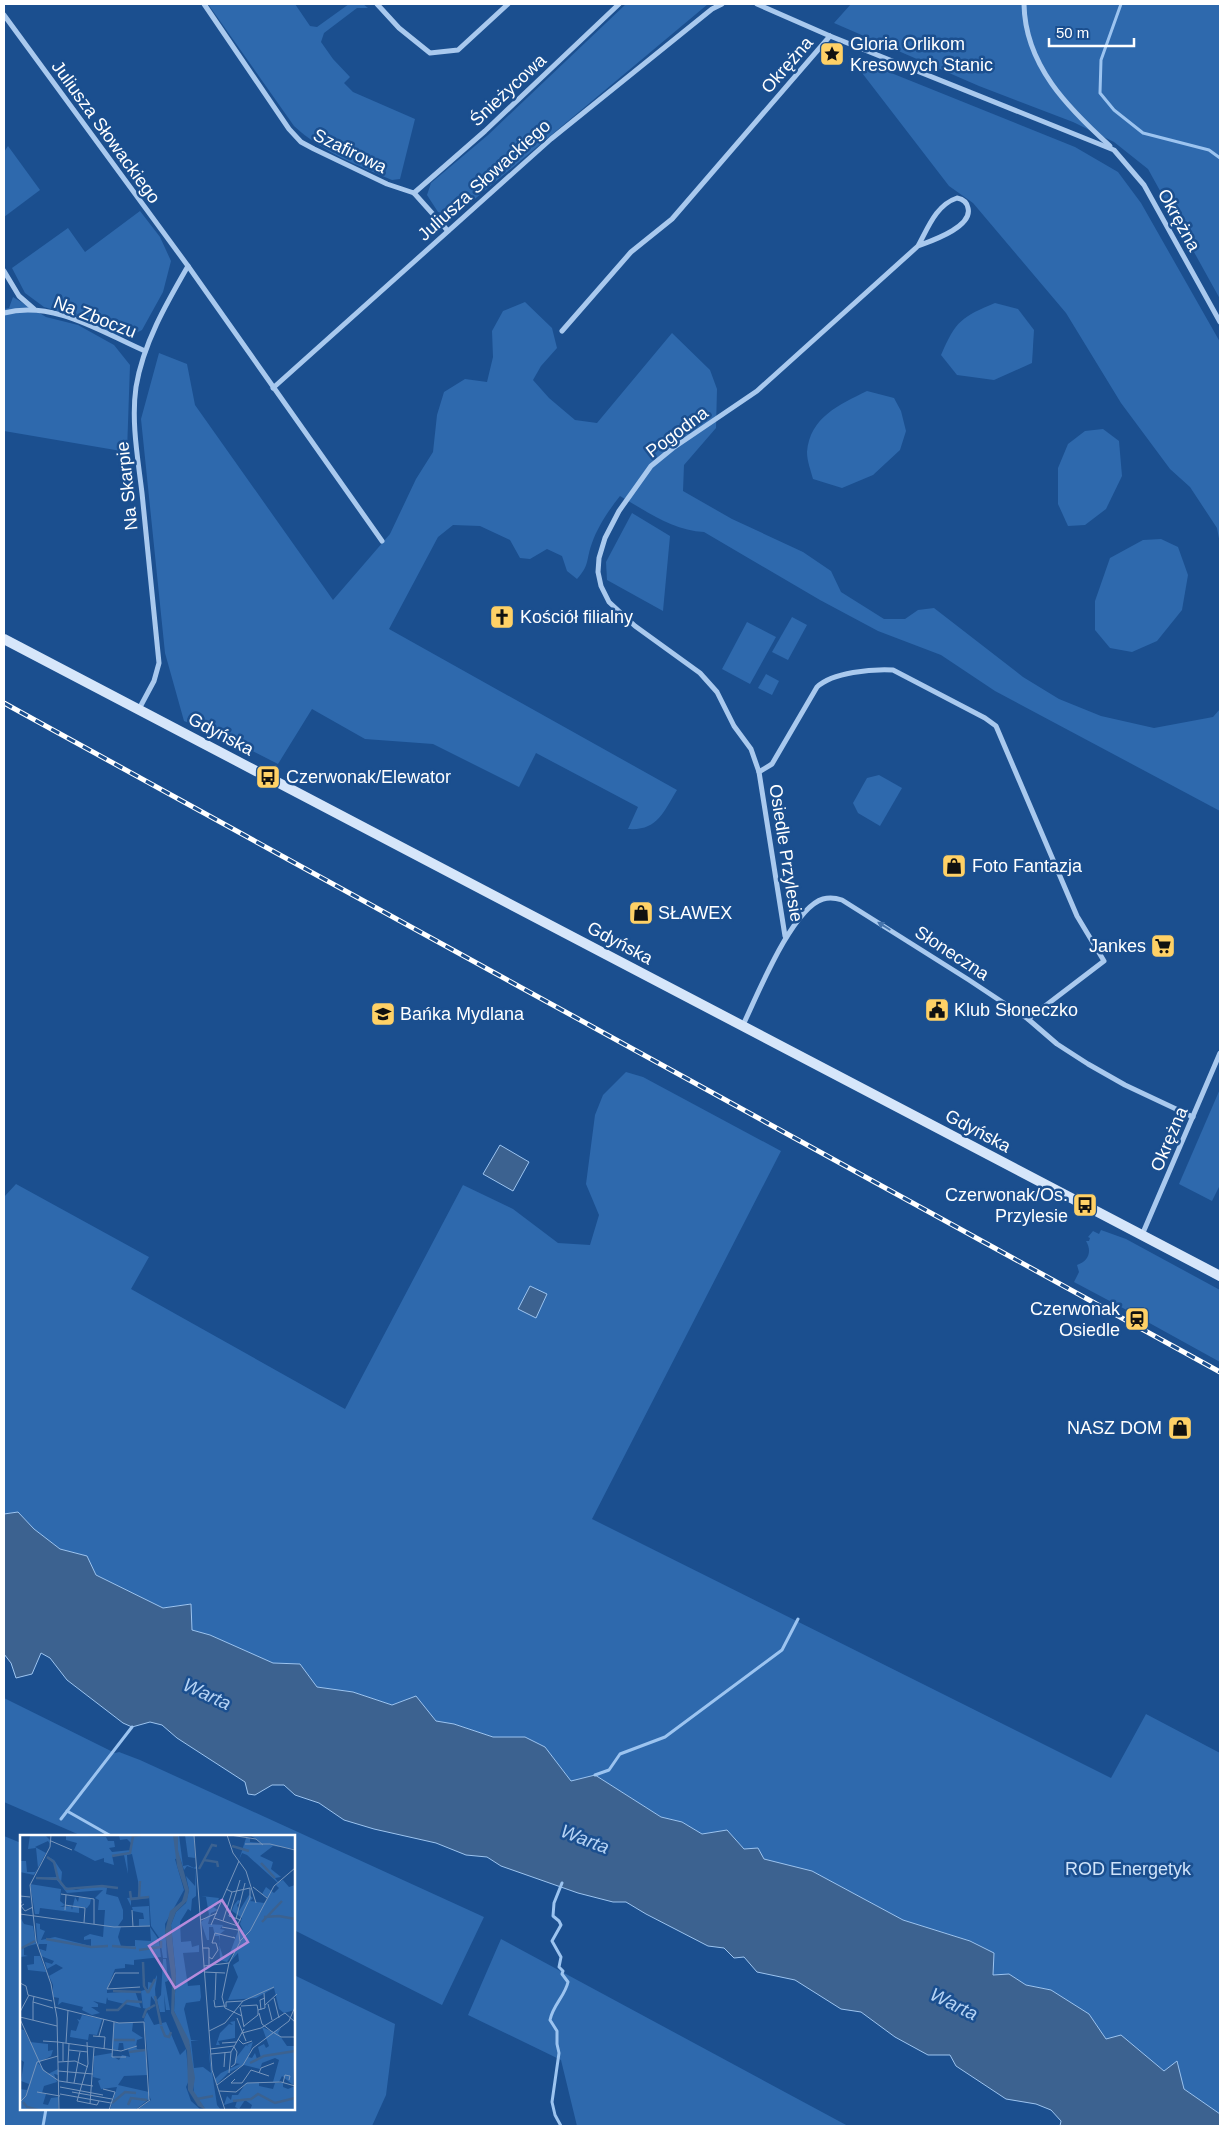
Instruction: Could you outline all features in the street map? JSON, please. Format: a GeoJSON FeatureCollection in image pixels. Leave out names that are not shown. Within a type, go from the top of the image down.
{"type":"FeatureCollection","features":[{"type":"Feature","properties":{"kind":"main road","name":"Gdyńska"},"geometry":{"type":"LineString","coordinates":[[4,639],[1220,1276]]}},
{"type":"Feature","properties":{"kind":"street","name":"Szafirowa"},"geometry":{"type":"LineString","coordinates":[[204,4],[289,129],[301,142],[387,184],[414,193],[448,231]]}},
{"type":"Feature","properties":{"kind":"street"},"geometry":{"type":"LineString","coordinates":[[377,4],[399,28],[430,53],[458,50],[508,4]]}},
{"type":"Feature","properties":{"kind":"street","name":"Śnieżycowa"},"geometry":{"type":"LineString","coordinates":[[414,193],[485,131],[618,4]]}},
{"type":"Feature","properties":{"kind":"street","name":"Juliusza Słowackiego"},"geometry":{"type":"LineString","coordinates":[[273,388],[558,133],[712,9],[722,4]]}},
{"type":"Feature","properties":{"kind":"street"},"geometry":{"type":"LineString","coordinates":[[758,4],[830,36]]}},
{"type":"Feature","properties":{"kind":"street"},"geometry":{"type":"LineString","coordinates":[[1024,4],[1030,44],[1042,70],[1080,119],[1114,150]]}},
{"type":"Feature","properties":{"kind":"street","name":"Juliusza Słowackiego"},"geometry":{"type":"LineString","coordinates":[[4,15],[188,266],[382,540]]}},
{"type":"Feature","properties":{"kind":"street","name":"Okrężna"},"geometry":{"type":"LineString","coordinates":[[562,331],[631,252],[672,219],[830,36],[1114,150],[1144,185],[1220,322]]}},
{"type":"Feature","properties":{"kind":"street","name":"Pogodna"},"geometry":{"type":"LineString","coordinates":[[759,772],[751,749],[734,726],[717,692],[700,674],[635,626],[609,602],[601,586],[598,572],[599,558],[619,511],[651,466],[672,448],[757,391],[918,246],[943,206],[957,198],[966,202],[968,214],[957,227],[948,234],[918,246]]}},
{"type":"Feature","properties":{"kind":"street","name":"Na Skarpie"},"geometry":{"type":"LineString","coordinates":[[139,709],[154,681],[159,663],[135,424],[136,388],[145,351],[169,300],[188,266]]}},
{"type":"Feature","properties":{"kind":"street"},"geometry":{"type":"LineString","coordinates":[[4,271],[19,296],[34,309]]}},
{"type":"Feature","properties":{"kind":"street","name":"Na Zboczu"},"geometry":{"type":"LineString","coordinates":[[4,313],[34,309],[68,317],[145,351]]}},
{"type":"Feature","properties":{"kind":"street","name":"Osiedle Przylesie"},"geometry":{"type":"LineString","coordinates":[[786,936],[759,772],[772,764],[817,687],[824,680],[834,676],[882,669],[893,670],[985,718],[996,726],[1077,916],[1104,961],[1028,1020]]}},
{"type":"Feature","properties":{"kind":"street","name":"Słoneczna"},"geometry":{"type":"LineString","coordinates":[[743,1025],[786,936],[811,907],[821,899],[832,897],[842,900],[1028,1020],[1057,1044],[1088,1064],[1125,1085],[1193,1117]]}},
{"type":"Feature","properties":{"kind":"street","name":"Okrężna"},"geometry":{"type":"LineString","coordinates":[[1142,1235],[1220,1052]]}},
{"type":"Feature","properties":{"kind":"green space"},"geometry":{"type":"Polygon","coordinates":[[[208,4],[295,4],[310,26],[317,27],[349,4],[363,4],[368,8],[357,8],[324,33],[321,42],[333,59],[350,77],[344,83],[353,92],[415,119],[400,179],[392,180],[328,151],[294,126],[208,4]]]}},
{"type":"Feature","properties":{"kind":"green space"},"geometry":{"type":"Polygon","coordinates":[[[626,4],[708,4],[452,218],[438,212],[427,195],[431,183],[488,135],[626,4]]]}},
{"type":"Feature","properties":{"kind":"green space"},"geometry":{"type":"Polygon","coordinates":[[[851,4],[1220,4],[1220,299],[1148,169],[1114,142],[1073,122],[979,86],[834,23],[851,4]]]}},
{"type":"Feature","properties":{"kind":"green space"},"geometry":{"type":"Polygon","coordinates":[[[849,56],[1075,147],[1118,172],[1141,203],[1220,342],[1220,544],[1217,528],[1190,487],[1170,469],[1121,403],[1066,313],[973,203],[949,186],[849,56]]]}},
{"type":"Feature","properties":{"kind":"green space"},"geometry":{"type":"Polygon","coordinates":[[[8,146],[40,190],[4,217],[4,152],[8,146]]]}},
{"type":"Feature","properties":{"kind":"green space"},"geometry":{"type":"Polygon","coordinates":[[[140,211],[160,237],[171,261],[163,292],[142,330],[128,337],[110,334],[78,317],[44,307],[25,293],[12,268],[68,228],[85,252],[140,211]]]}},
{"type":"Feature","properties":{"kind":"green space"},"geometry":{"type":"Polygon","coordinates":[[[13,297],[46,317],[78,325],[114,345],[130,365],[127,452],[4,431],[4,309],[9,308],[13,297]]]}},
{"type":"Feature","properties":{"kind":"green space"},"geometry":{"type":"Polygon","coordinates":[[[525,302],[552,328],[557,348],[541,366],[533,380],[549,398],[575,420],[597,423],[672,333],[710,370],[717,389],[716,428],[684,465],[683,491],[732,519],[803,552],[831,571],[841,592],[884,619],[905,619],[918,610],[934,608],[1023,677],[1059,699],[1101,716],[1154,728],[1213,717],[1220,709],[1220,811],[995,691],[941,655],[878,631],[820,600],[704,532],[693,531],[671,524],[620,496],[597,530],[586,566],[577,579],[567,571],[562,556],[547,549],[530,559],[520,558],[510,540],[480,526],[453,525],[438,537],[389,629],[677,790],[663,813],[653,824],[638,829],[628,829],[638,807],[536,753],[519,787],[433,744],[365,739],[312,709],[278,764],[225,737],[184,721],[165,653],[141,419],[159,353],[187,364],[195,405],[333,600],[390,534],[416,479],[433,452],[437,415],[444,392],[465,379],[487,382],[493,357],[492,331],[503,311],[525,302]]]}},
{"type":"Feature","properties":{"kind":"green space"},"geometry":{"type":"Polygon","coordinates":[[[995,303],[1018,309],[1034,330],[1032,363],[994,380],[957,375],[941,355],[951,334],[967,316],[995,303]]]}},
{"type":"Feature","properties":{"kind":"green space"},"geometry":{"type":"Polygon","coordinates":[[[867,391],[894,398],[901,411],[906,431],[900,450],[873,475],[842,488],[813,479],[807,452],[809,440],[814,430],[820,421],[837,407],[867,391]]]}},
{"type":"Feature","properties":{"kind":"green space"},"geometry":{"type":"Polygon","coordinates":[[[1103,429],[1119,441],[1122,476],[1106,509],[1085,525],[1068,526],[1058,504],[1058,468],[1068,444],[1085,431],[1103,429]]]}},
{"type":"Feature","properties":{"kind":"green space"},"geometry":{"type":"Polygon","coordinates":[[[632,513],[670,536],[663,611],[607,580],[606,562],[632,513]]]}},
{"type":"Feature","properties":{"kind":"green space"},"geometry":{"type":"Polygon","coordinates":[[[1161,539],[1178,547],[1188,575],[1182,610],[1157,641],[1132,652],[1110,648],[1095,630],[1095,601],[1110,558],[1143,540],[1161,539]]]}},
{"type":"Feature","properties":{"kind":"green space"},"geometry":{"type":"Polygon","coordinates":[[[792,617],[807,625],[788,660],[772,652],[792,617]]]}},
{"type":"Feature","properties":{"kind":"green space"},"geometry":{"type":"Polygon","coordinates":[[[747,622],[776,637],[750,684],[722,669],[747,622]]]}},
{"type":"Feature","properties":{"kind":"green space"},"geometry":{"type":"Polygon","coordinates":[[[766,674],[779,681],[772,695],[758,688],[766,674]]]}},
{"type":"Feature","properties":{"kind":"green space"},"geometry":{"type":"Polygon","coordinates":[[[879,775],[902,788],[880,826],[858,813],[853,803],[867,778],[879,775]]]}},
{"type":"Feature","properties":{"kind":"green space","name":"ROD Energetyk"},"geometry":{"type":"Polygon","coordinates":[[[626,1072],[643,1077],[781,1151],[592,1519],[1111,1778],[1146,1714],[1220,1753],[1220,2114],[1184,2089],[1177,2062],[1164,2071],[1146,2057],[1106,2039],[1089,2014],[1051,1990],[1026,1985],[1009,1974],[992,1975],[994,1953],[971,1941],[903,1920],[812,1871],[764,1859],[744,1849],[727,1830],[702,1834],[682,1822],[661,1817],[595,1775],[571,1781],[545,1747],[525,1737],[493,1737],[454,1724],[436,1721],[416,1696],[392,1705],[353,1692],[317,1687],[300,1664],[273,1663],[210,1635],[192,1630],[190,1604],[163,1608],[96,1575],[87,1556],[60,1549],[34,1529],[18,1512],[4,1514],[4,1197],[16,1184],[149,1257],[131,1289],[345,1409],[463,1185],[513,1209],[558,1243],[590,1245],[599,1215],[586,1184],[595,1115],[603,1095],[626,1072]]]}},
{"type":"Feature","properties":{"kind":"green space"},"geometry":{"type":"Polygon","coordinates":[[[1220,1089],[1220,1185],[1212,1201],[1179,1184],[1220,1089]]]}},
{"type":"Feature","properties":{"kind":"green space"},"geometry":{"type":"Polygon","coordinates":[[[1101,1230],[1126,1239],[1220,1290],[1220,1362],[1144,1320],[1145,1318],[1137,1313],[1136,1315],[1074,1282],[1079,1272],[1077,1265],[1087,1258],[1089,1252],[1086,1241],[1089,1241],[1090,1238],[1088,1237],[1093,1231],[1099,1234],[1101,1230]]]}},
{"type":"Feature","properties":{"kind":"green space"},"geometry":{"type":"Polygon","coordinates":[[[4,1698],[115,1753],[119,1752],[140,1760],[484,1917],[442,2005],[295,1931],[295,1835],[80,1835],[4,1802],[4,1698]]]}},
{"type":"Feature","properties":{"kind":"green space"},"geometry":{"type":"Polygon","coordinates":[[[4,1836],[20,1843],[20,2110],[295,2110],[295,1975],[395,2024],[386,2095],[372,2126],[4,2126],[4,1836]]]}},
{"type":"Feature","properties":{"kind":"green space"},"geometry":{"type":"Polygon","coordinates":[[[501,1939],[848,2126],[577,2126],[561,2060],[468,2015],[501,1939]]]}},
{"type":"Feature","properties":{"kind":"water"},"geometry":{"type":"Polygon","coordinates":[[[500,1145],[529,1162],[513,1191],[483,1174],[500,1145]]]}},
{"type":"Feature","properties":{"kind":"water"},"geometry":{"type":"Polygon","coordinates":[[[530,1286],[547,1294],[536,1318],[518,1309],[530,1286]]]}},
{"type":"Feature","properties":{"kind":"water","name":"Warta"},"geometry":{"type":"Polygon","coordinates":[[[18,1512],[34,1529],[60,1549],[87,1556],[96,1575],[163,1608],[191,1604],[192,1630],[210,1635],[273,1663],[300,1664],[317,1687],[353,1692],[392,1705],[416,1696],[436,1721],[454,1724],[493,1737],[525,1737],[545,1747],[571,1781],[595,1775],[661,1817],[682,1822],[702,1834],[727,1830],[744,1849],[758,1848],[764,1859],[812,1871],[903,1920],[970,1941],[994,1953],[993,1975],[1009,1974],[1026,1985],[1051,1990],[1089,2014],[1106,2039],[1121,2035],[1164,2071],[1177,2061],[1184,2089],[1220,2114],[1220,2126],[1060,2126],[1061,2121],[1051,2110],[1036,2104],[1006,2099],[956,2066],[950,2055],[928,2055],[895,2037],[861,2012],[841,2009],[795,1980],[757,1972],[744,1957],[734,1958],[724,1948],[708,1946],[626,1902],[613,1902],[578,1893],[501,1866],[487,1857],[466,1855],[436,1843],[344,1820],[319,1803],[295,1795],[284,1785],[272,1785],[255,1795],[248,1794],[245,1782],[177,1738],[162,1725],[150,1722],[132,1727],[123,1723],[67,1680],[50,1658],[41,1653],[32,1674],[16,1678],[11,1663],[4,1654],[4,1514],[18,1512]]]}},
{"type":"Feature","properties":{"kind":"waterway"},"geometry":{"type":"LineString","coordinates":[[1121,4],[1101,60],[1100,93],[1114,110],[1143,133],[1209,150],[1220,158]]}},
{"type":"Feature","properties":{"kind":"waterway"},"geometry":{"type":"LineString","coordinates":[[595,1775],[609,1770],[620,1754],[665,1737],[782,1650],[798,1619]]}},
{"type":"Feature","properties":{"kind":"waterway"},"geometry":{"type":"LineString","coordinates":[[61,1819],[132,1727]]}},
{"type":"Feature","properties":{"kind":"waterway"},"geometry":{"type":"LineString","coordinates":[[67,1811],[109,1835]]}},
{"type":"Feature","properties":{"kind":"waterway"},"geometry":{"type":"LineString","coordinates":[[561,2126],[555,2115],[552,2102],[559,2053],[557,2031],[550,2020],[568,1982],[559,1967],[561,1957],[552,1941],[561,1925],[553,1916],[554,1903],[562,1883]]}},
{"type":"Feature","properties":{"kind":"waterway"},"geometry":{"type":"LineString","coordinates":[[43,2126],[46,2110]]}},
{"type":"Feature","properties":{"kind":"railway"},"geometry":{"type":"LineString","coordinates":[[4,703],[1220,1372]]}},
{"type":"Feature","properties":{"kind":"place","name":"Gloria Orlikom Kresowych Stanic"},"geometry":{"type":"Point","coordinates":[832,54]}},
{"type":"Feature","properties":{"kind":"place","name":"Kościół filialny"},"geometry":{"type":"Point","coordinates":[502,617]}},
{"type":"Feature","properties":{"kind":"place","name":"Czerwonak/Elewator"},"geometry":{"type":"Point","coordinates":[268,777]}},
{"type":"Feature","properties":{"kind":"place","name":"Foto Fantazja"},"geometry":{"type":"Point","coordinates":[954,866]}},
{"type":"Feature","properties":{"kind":"place","name":"SŁAWEX"},"geometry":{"type":"Point","coordinates":[641,913]}},
{"type":"Feature","properties":{"kind":"place","name":"Jankes"},"geometry":{"type":"Point","coordinates":[1163,946]}},
{"type":"Feature","properties":{"kind":"place","name":"Klub Słoneczko"},"geometry":{"type":"Point","coordinates":[937,1010]}},
{"type":"Feature","properties":{"kind":"place","name":"Bańka Mydlana"},"geometry":{"type":"Point","coordinates":[383,1014]}},
{"type":"Feature","properties":{"kind":"place","name":"Czerwonak/Os. Przylesie"},"geometry":{"type":"Point","coordinates":[1085,1205]}},
{"type":"Feature","properties":{"kind":"place","name":"Czerwonak Osiedle"},"geometry":{"type":"Point","coordinates":[1137,1319]}},
{"type":"Feature","properties":{"kind":"place","name":"NASZ DOM"},"geometry":{"type":"Point","coordinates":[1180,1428]}}]}
